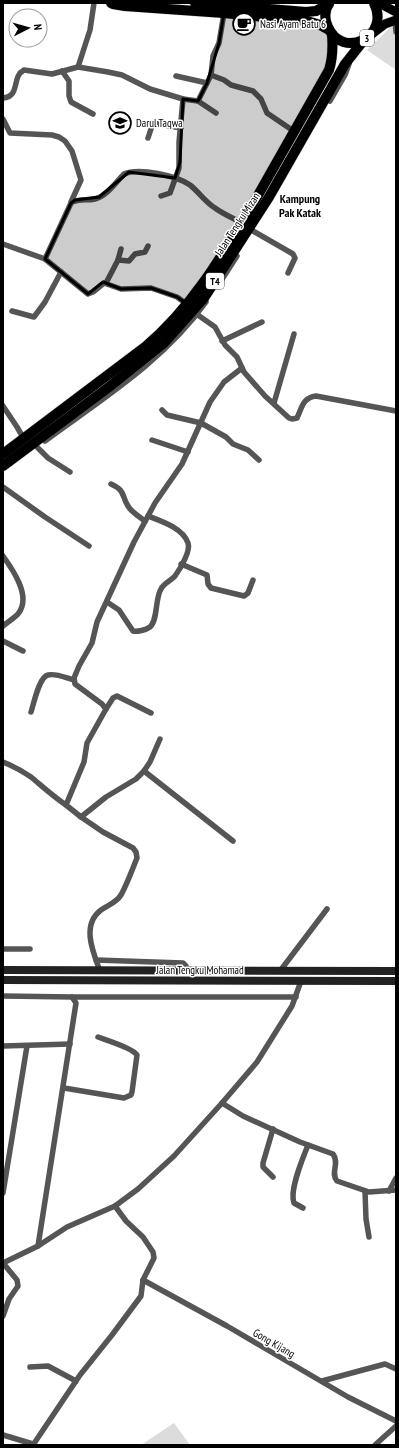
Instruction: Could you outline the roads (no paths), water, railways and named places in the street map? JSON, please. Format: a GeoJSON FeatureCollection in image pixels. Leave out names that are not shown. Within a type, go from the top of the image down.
{"type":"FeatureCollection","features":[{"type":"Feature","properties":{"kind":"highway","name":"3"},"geometry":{"type":"LineString","coordinates":[[111,3],[125,6],[307,21],[320,25],[331,32],[339,40],[347,43],[356,43],[368,37],[376,27],[378,11],[374,3]]}},
{"type":"Feature","properties":{"kind":"highway"},"geometry":{"type":"LineString","coordinates":[[202,3],[269,6],[306,12],[316,11],[329,4]]}},
{"type":"Feature","properties":{"kind":"highway","name":"Jalan Tengku Mizan"},"geometry":{"type":"LineString","coordinates":[[3,454],[193,310],[218,261],[242,223],[329,70],[333,52],[331,32],[326,17],[329,4]]}},
{"type":"Feature","properties":{"kind":"highway","name":"Jalan Tengku Mizan"},"geometry":{"type":"LineString","coordinates":[[3,466],[109,387],[165,342],[204,298],[269,197],[337,78],[351,56],[368,37]]}},
{"type":"Feature","properties":{"kind":"main road"},"geometry":{"type":"LineString","coordinates":[[368,37],[396,17],[378,3]]}},
{"type":"Feature","properties":{"kind":"main road","name":"Jalan Tengku Mohamad"},"geometry":{"type":"LineString","coordinates":[[3,970],[396,971]]}},
{"type":"Feature","properties":{"kind":"main road","name":"Jalan Tengku Mohamad"},"geometry":{"type":"LineString","coordinates":[[5,981],[396,981]]}},
{"type":"Feature","properties":{"kind":"street"},"geometry":{"type":"LineString","coordinates":[[78,67],[88,37],[94,3]]}},
{"type":"Feature","properties":{"kind":"street"},"geometry":{"type":"LineString","coordinates":[[198,101],[211,75],[213,56],[219,44],[224,13]]}},
{"type":"Feature","properties":{"kind":"street"},"geometry":{"type":"LineString","coordinates":[[396,17],[396,32]]}},
{"type":"Feature","properties":{"kind":"street"},"geometry":{"type":"LineString","coordinates":[[3,472],[142,370],[178,337],[193,310],[228,271],[253,231],[345,75],[351,56]]}},
{"type":"Feature","properties":{"kind":"street"},"geometry":{"type":"LineString","coordinates":[[3,98],[13,94],[18,75],[24,70],[46,74],[78,67],[122,75],[150,89],[183,99],[198,101],[216,113]]}},
{"type":"Feature","properties":{"kind":"street"},"geometry":{"type":"LineString","coordinates":[[62,71],[68,81],[70,99],[72,102],[93,114]]}},
{"type":"Feature","properties":{"kind":"street"},"geometry":{"type":"LineString","coordinates":[[211,75],[232,85],[253,91],[261,99],[268,113],[294,132]]}},
{"type":"Feature","properties":{"kind":"street"},"geometry":{"type":"LineString","coordinates":[[176,76],[207,83]]}},
{"type":"Feature","properties":{"kind":"street"},"geometry":{"type":"LineString","coordinates":[[161,196],[170,192],[179,168],[183,99]]}},
{"type":"Feature","properties":{"kind":"street"},"geometry":{"type":"LineString","coordinates":[[3,119],[10,133],[52,135],[60,137],[72,151],[81,180],[45,259]]}},
{"type":"Feature","properties":{"kind":"street"},"geometry":{"type":"LineString","coordinates":[[148,138],[153,123],[181,128]]}},
{"type":"Feature","properties":{"kind":"street"},"geometry":{"type":"LineString","coordinates":[[70,203],[78,199],[89,200],[99,198],[124,174],[142,171],[175,178],[191,186],[215,209],[242,223]]}},
{"type":"Feature","properties":{"kind":"street"},"geometry":{"type":"LineString","coordinates":[[253,231],[293,254],[295,258],[288,272]]}},
{"type":"Feature","properties":{"kind":"street"},"geometry":{"type":"LineString","coordinates":[[3,244],[45,259],[88,294],[93,292],[102,283],[106,283],[121,289],[151,288],[177,297],[215,327],[222,341],[237,357],[242,368],[265,396],[289,418],[292,419],[298,416],[303,402],[316,396],[396,411]]}},
{"type":"Feature","properties":{"kind":"street"},"geometry":{"type":"LineString","coordinates":[[118,260],[129,261],[135,254],[145,252],[148,246]]}},
{"type":"Feature","properties":{"kind":"street"},"geometry":{"type":"LineString","coordinates":[[106,283],[118,260],[121,249]]}},
{"type":"Feature","properties":{"kind":"street"},"geometry":{"type":"LineString","coordinates":[[12,312],[34,317],[45,302],[61,272]]}},
{"type":"Feature","properties":{"kind":"street"},"geometry":{"type":"LineString","coordinates":[[222,341],[262,322]]}},
{"type":"Feature","properties":{"kind":"street"},"geometry":{"type":"LineString","coordinates":[[274,403],[294,334]]}},
{"type":"Feature","properties":{"kind":"street"},"geometry":{"type":"LineString","coordinates":[[106,709],[102,704],[75,684],[74,680],[79,666],[92,643],[97,622],[134,542],[155,503],[182,464],[210,402],[221,386],[242,368]]}},
{"type":"Feature","properties":{"kind":"street"},"geometry":{"type":"LineString","coordinates":[[3,406],[18,426],[24,439]]}},
{"type":"Feature","properties":{"kind":"street"},"geometry":{"type":"LineString","coordinates":[[162,410],[167,415],[201,423],[226,437],[233,444],[248,450],[259,460]]}},
{"type":"Feature","properties":{"kind":"street"},"geometry":{"type":"LineString","coordinates":[[152,440],[188,452]]}},
{"type":"Feature","properties":{"kind":"street"},"geometry":{"type":"LineString","coordinates":[[37,446],[48,458],[70,472]]}},
{"type":"Feature","properties":{"kind":"street"},"geometry":{"type":"LineString","coordinates":[[107,602],[119,610],[133,631],[136,632],[148,628],[152,623],[161,588],[174,576],[189,548],[188,542],[177,530],[147,518],[129,508],[122,491],[118,487],[111,484]]}},
{"type":"Feature","properties":{"kind":"street"},"geometry":{"type":"LineString","coordinates":[[3,487],[89,546]]}},
{"type":"Feature","properties":{"kind":"street"},"geometry":{"type":"LineString","coordinates":[[3,556],[14,572],[20,585],[22,603],[18,614],[3,626]]}},
{"type":"Feature","properties":{"kind":"street"},"geometry":{"type":"LineString","coordinates":[[181,564],[207,574],[208,584],[211,588],[244,596],[248,593],[253,580]]}},
{"type":"Feature","properties":{"kind":"street"},"geometry":{"type":"LineString","coordinates":[[3,641],[23,651]]}},
{"type":"Feature","properties":{"kind":"street"},"geometry":{"type":"LineString","coordinates":[[31,712],[40,682],[45,676],[55,675],[74,680]]}},
{"type":"Feature","properties":{"kind":"street"},"geometry":{"type":"LineString","coordinates":[[66,805],[84,762],[87,743],[113,698],[117,696],[151,713]]}},
{"type":"Feature","properties":{"kind":"street"},"geometry":{"type":"LineString","coordinates":[[81,817],[106,797],[136,779],[144,771],[153,757],[160,739]]}},
{"type":"Feature","properties":{"kind":"street"},"geometry":{"type":"LineString","coordinates":[[3,762],[26,774],[52,796],[81,817],[103,832],[133,848],[136,852],[137,858],[121,895],[113,903],[101,910],[93,920],[90,931],[90,943],[100,971]]}},
{"type":"Feature","properties":{"kind":"street"},"geometry":{"type":"LineString","coordinates":[[144,771],[232,841]]}},
{"type":"Feature","properties":{"kind":"street"},"geometry":{"type":"LineString","coordinates":[[280,971],[327,909]]}},
{"type":"Feature","properties":{"kind":"street"},"geometry":{"type":"LineString","coordinates":[[3,949],[30,948]]}},
{"type":"Feature","properties":{"kind":"street"},"geometry":{"type":"LineString","coordinates":[[96,960],[183,963],[186,966],[187,971]]}},
{"type":"Feature","properties":{"kind":"street"},"geometry":{"type":"LineString","coordinates":[[3,1316],[18,1283],[3,1263],[38,1246],[67,1227],[116,1206],[138,1189],[174,1156],[257,1062],[296,997],[301,981]]}},
{"type":"Feature","properties":{"kind":"street"},"geometry":{"type":"LineString","coordinates":[[3,996],[296,997]]}},
{"type":"Feature","properties":{"kind":"street"},"geometry":{"type":"LineString","coordinates":[[38,1246],[64,1088],[76,1002],[72,997]]}},
{"type":"Feature","properties":{"kind":"street"},"geometry":{"type":"LineString","coordinates":[[64,1088],[124,1098],[131,1095],[137,1055],[133,1050],[98,1037]]}},
{"type":"Feature","properties":{"kind":"street"},"geometry":{"type":"LineString","coordinates":[[3,1046],[70,1044]]}},
{"type":"Feature","properties":{"kind":"street"},"geometry":{"type":"LineString","coordinates":[[3,1193],[27,1046]]}},
{"type":"Feature","properties":{"kind":"street"},"geometry":{"type":"LineString","coordinates":[[222,1103],[244,1116],[308,1145],[334,1154],[336,1159],[334,1177],[337,1181],[365,1191],[376,1193],[396,1190]]}},
{"type":"Feature","properties":{"kind":"street"},"geometry":{"type":"LineString","coordinates":[[273,1129],[263,1167],[274,1177]]}},
{"type":"Feature","properties":{"kind":"street"},"geometry":{"type":"LineString","coordinates":[[304,1208],[294,1203],[293,1196],[295,1184],[308,1145]]}},
{"type":"Feature","properties":{"kind":"street"},"geometry":{"type":"LineString","coordinates":[[389,1191],[396,1178]]}},
{"type":"Feature","properties":{"kind":"street"},"geometry":{"type":"LineString","coordinates":[[365,1191],[366,1219],[369,1237]]}},
{"type":"Feature","properties":{"kind":"street"},"geometry":{"type":"LineString","coordinates":[[3,1435],[33,1445],[76,1381],[141,1296],[143,1280],[154,1258],[153,1252],[139,1232],[126,1220],[116,1206]]}},
{"type":"Feature","properties":{"kind":"street","name":"Gong Kijang"},"geometry":{"type":"LineString","coordinates":[[143,1280],[348,1397],[396,1421]]}},
{"type":"Feature","properties":{"kind":"street"},"geometry":{"type":"LineString","coordinates":[[3,1297],[10,1298]]}},
{"type":"Feature","properties":{"kind":"street"},"geometry":{"type":"LineString","coordinates":[[322,1382],[385,1364],[396,1369]]}},
{"type":"Feature","properties":{"kind":"street"},"geometry":{"type":"LineString","coordinates":[[30,1367],[48,1366],[76,1381]]}},
{"type":"Feature","properties":{"kind":"street"},"geometry":{"type":"LineString","coordinates":[[375,1445],[396,1426]]}},
{"type":"Feature","properties":{"kind":"place","name":"Nasi Ayam Batu 6"},"geometry":{"type":"Point","coordinates":[244,24]}},
{"type":"Feature","properties":{"kind":"place","name":"Darul Taqwa"},"geometry":{"type":"Point","coordinates":[120,123]}},
{"type":"Feature","properties":{"kind":"district","name":"Kampung Pak Katak"},"geometry":{"type":"Point","coordinates":[300,206]}}]}
